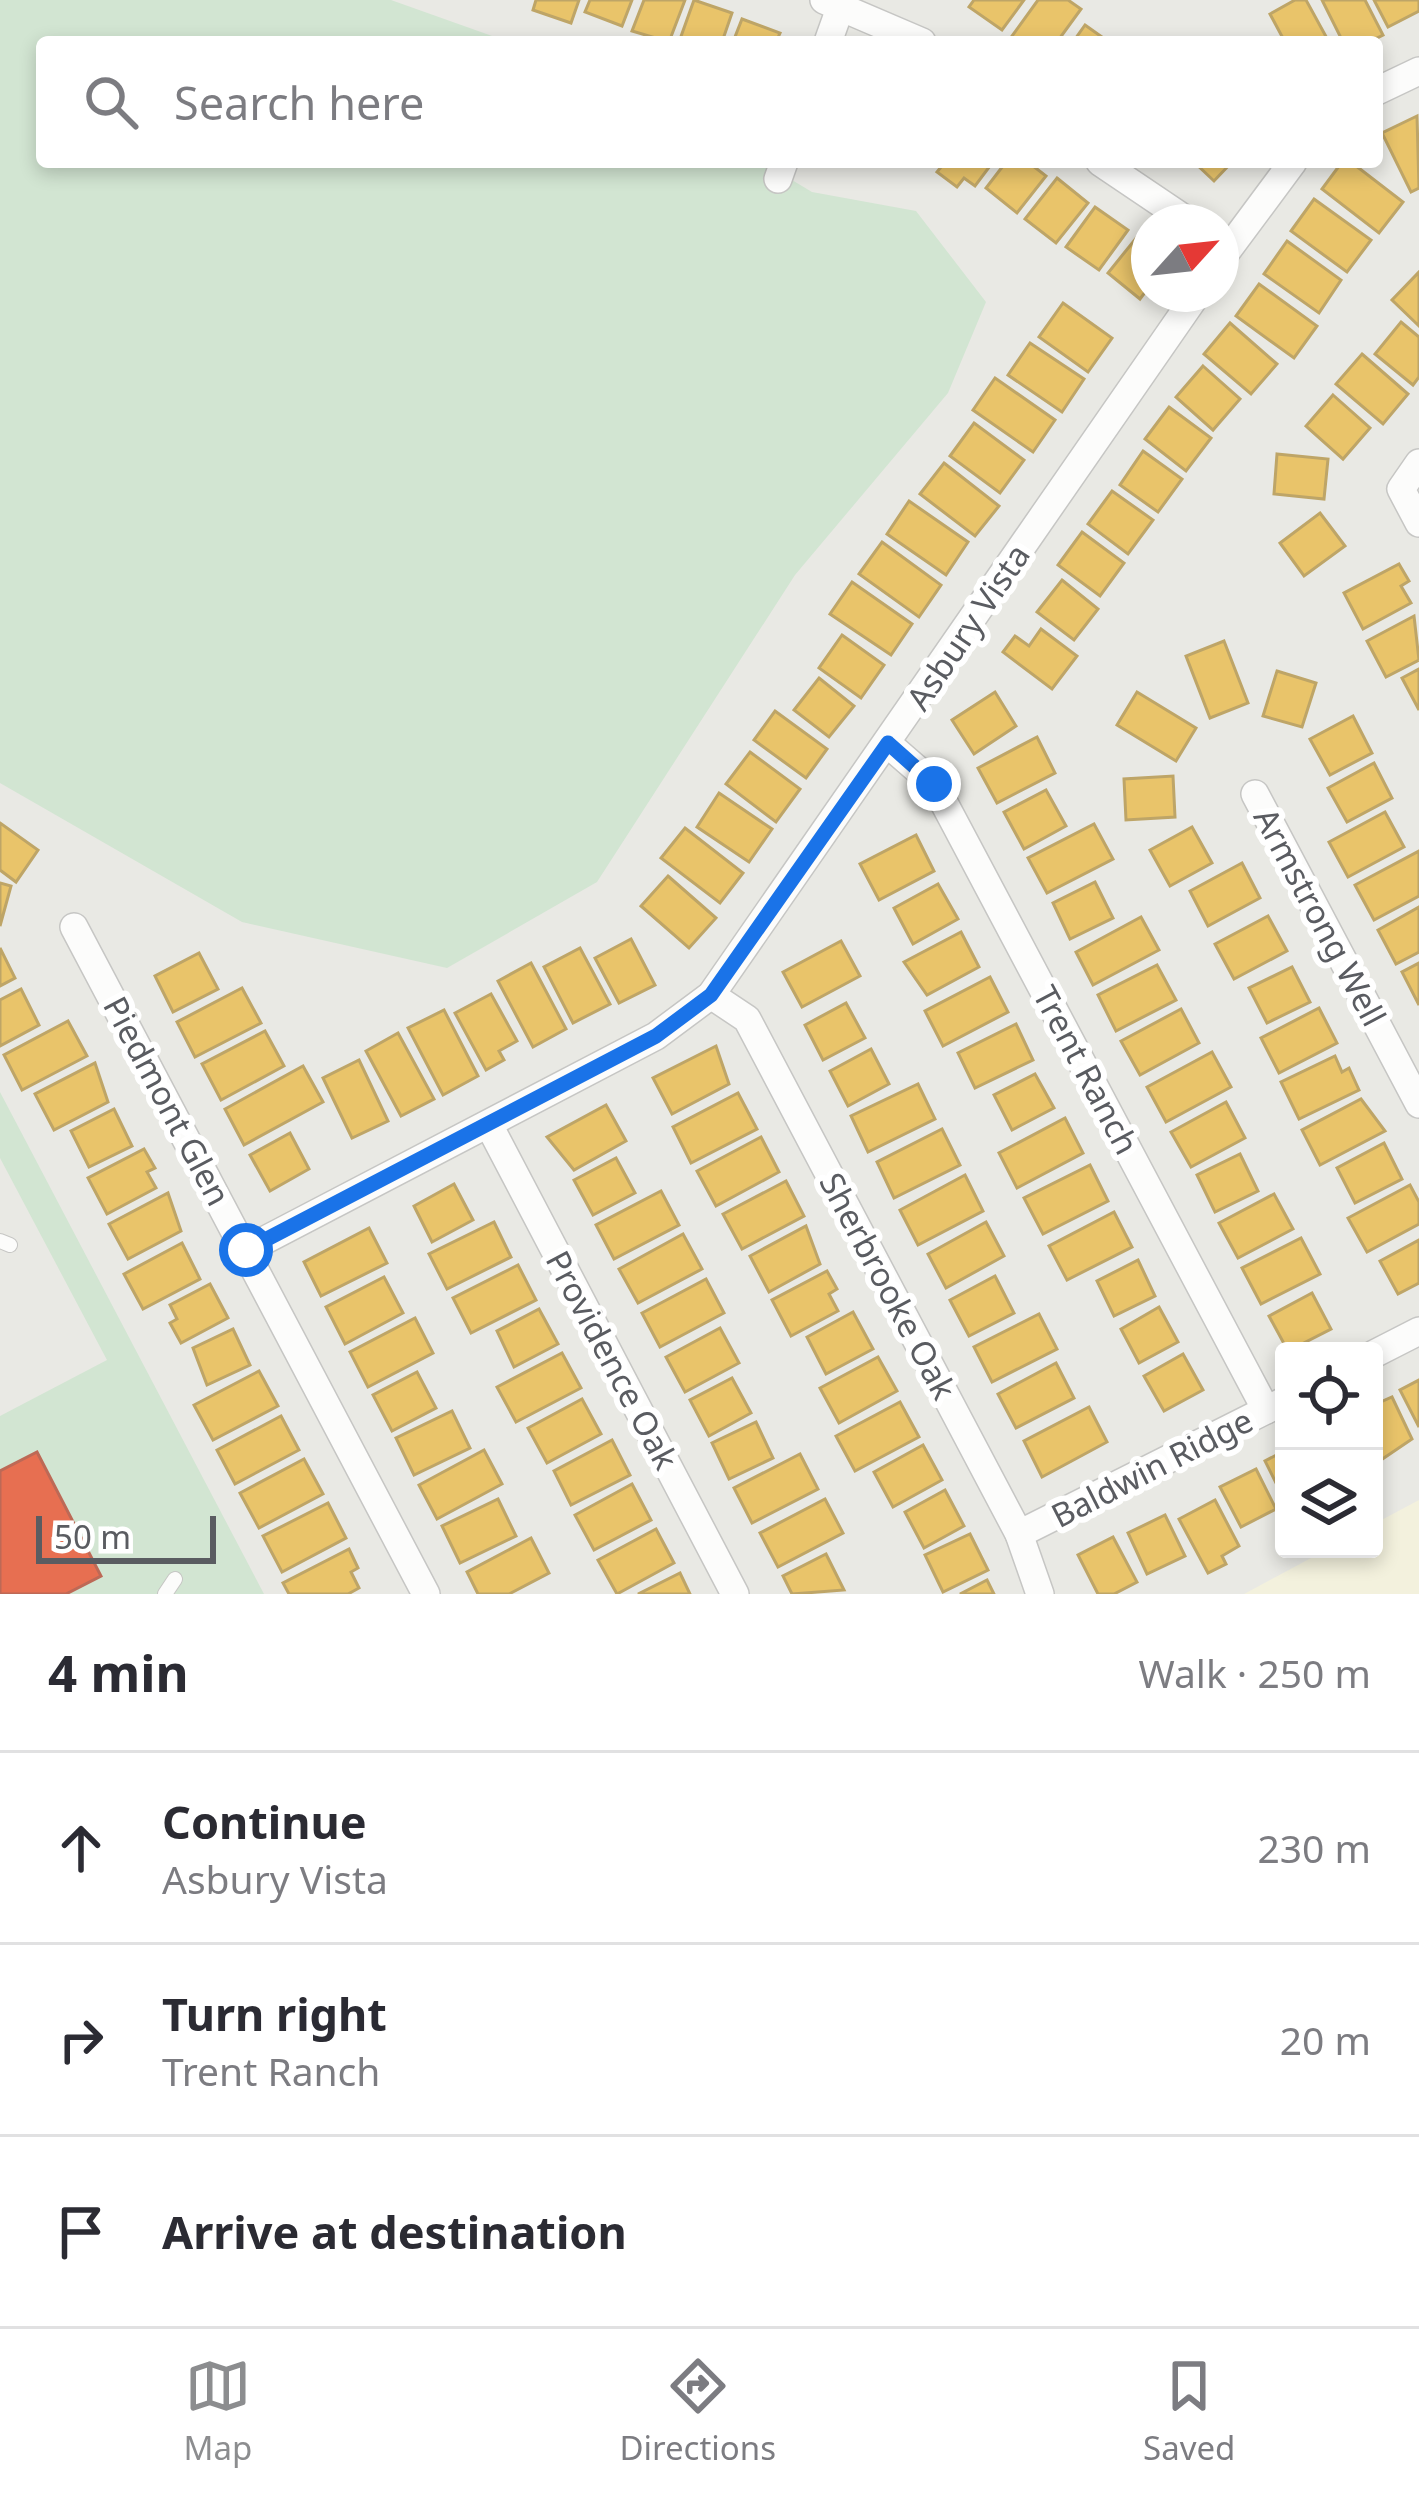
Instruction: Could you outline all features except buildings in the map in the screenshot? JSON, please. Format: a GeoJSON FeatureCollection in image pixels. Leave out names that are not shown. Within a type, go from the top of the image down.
{"type":"FeatureCollection","features":[{"type":"Feature","properties":{"kind":"street"},"geometry":{"type":"LineString","coordinates":[[829,36],[836,2],[909,36]]}},
{"type":"Feature","properties":{"kind":"street"},"geometry":{"type":"LineString","coordinates":[[1383,88],[1419,71]]}},
{"type":"Feature","properties":{"kind":"street"},"geometry":{"type":"LineString","coordinates":[[1109,168],[1162,204]]}},
{"type":"Feature","properties":{"kind":"street"},"geometry":{"type":"LineString","coordinates":[[1239,231],[1288,168]]}},
{"type":"Feature","properties":{"kind":"street","name":"Asbury Vista"},"geometry":{"type":"LineString","coordinates":[[246,1250],[656,1036],[711,995],[1185,312]]}},
{"type":"Feature","properties":{"kind":"street"},"geometry":{"type":"LineString","coordinates":[[1419,463],[1401,489],[1419,523]]}},
{"type":"Feature","properties":{"kind":"street","name":"Trent Ranch"},"geometry":{"type":"LineString","coordinates":[[888,743],[934,784],[1275,1405]]}},
{"type":"Feature","properties":{"kind":"street","name":"Armstrong Well"},"geometry":{"type":"LineString","coordinates":[[1255,794],[1419,1104]]}},
{"type":"Feature","properties":{"kind":"street","name":"Piedmont Glen"},"geometry":{"type":"LineString","coordinates":[[74,928],[426,1594]]}},
{"type":"Feature","properties":{"kind":"street","name":"Sherbrooke Oak"},"geometry":{"type":"LineString","coordinates":[[711,995],[746,1019],[1019,1534],[1040,1594]]}},
{"type":"Feature","properties":{"kind":"street","name":"Providence Oak"},"geometry":{"type":"LineString","coordinates":[[489,1125],[735,1594]]}},
{"type":"Feature","properties":{"kind":"street"},"geometry":{"type":"LineString","coordinates":[[1383,1349],[1419,1331]]}},
{"type":"Feature","properties":{"kind":"street","name":"Baldwin Ridge"},"geometry":{"type":"LineString","coordinates":[[1019,1534],[1275,1405]]}},
{"type":"Feature","properties":{"kind":"lane"},"geometry":{"type":"LineString","coordinates":[[165,1594],[176,1579]]}},
{"type":"Feature","properties":{"kind":"shaded area"},"geometry":{"type":"Polygon","coordinates":[[[1419,1500],[1419,1594],[1244,1594],[1311,1558],[1383,1558],[1383,1519],[1419,1500]]]}},
{"type":"Feature","properties":{"kind":"green space"},"geometry":{"type":"Polygon","coordinates":[[[0,0],[391,0],[492,36],[36,36],[36,168],[772,168],[812,192],[916,211],[986,302],[948,393],[795,575],[597,882],[447,968],[242,922],[0,783],[0,0]]]}},
{"type":"Feature","properties":{"kind":"green space"},"geometry":{"type":"Polygon","coordinates":[[[0,1092],[264,1594],[0,1594],[0,1416],[107,1360],[0,1158],[0,1092]]]}},
{"type":"Feature","properties":{"kind":"route"},"geometry":{"type":"LineString","coordinates":[[246,1250],[656,1036],[711,995],[888,743],[934,784]]}}]}
